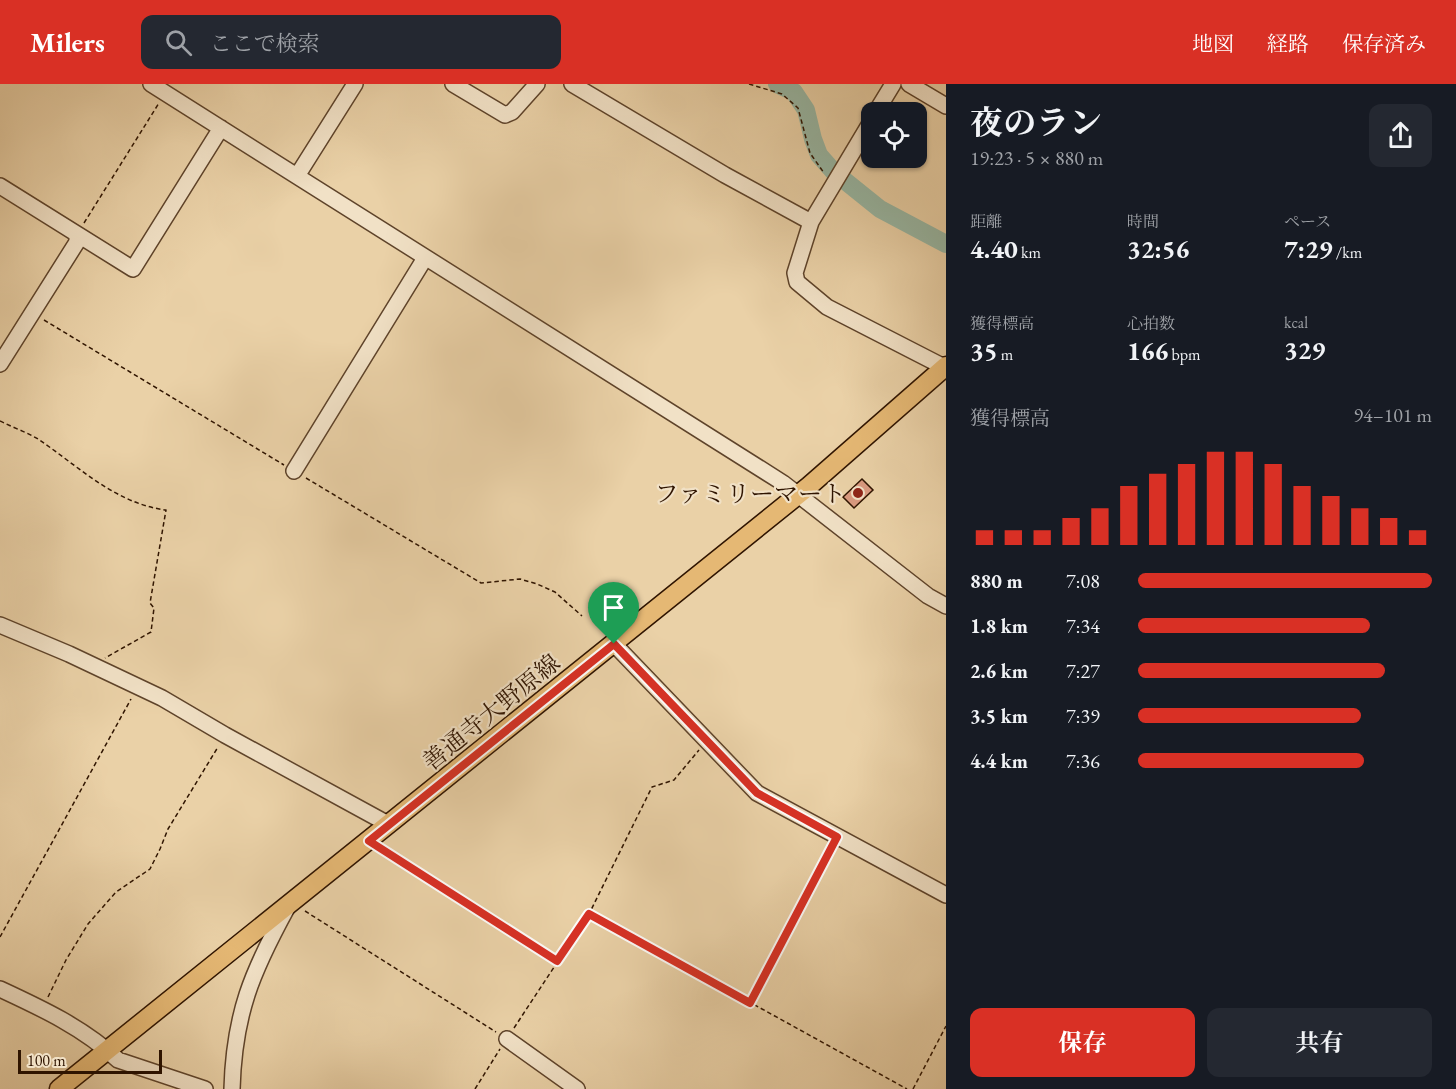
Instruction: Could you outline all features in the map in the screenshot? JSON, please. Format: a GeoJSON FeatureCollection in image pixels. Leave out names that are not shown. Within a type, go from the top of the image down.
{"type":"FeatureCollection","features":[{"type":"Feature","properties":{"kind":"main road","name":"善通寺大野原線"},"geometry":{"type":"LineString","coordinates":[[60,1089],[799,495],[945,367]]}},
{"type":"Feature","properties":{"kind":"street"},"geometry":{"type":"LineString","coordinates":[[151,84],[799,495],[928,596],[946,606]]}},
{"type":"Feature","properties":{"kind":"street"},"geometry":{"type":"LineString","coordinates":[[297,176],[355,84]]}},
{"type":"Feature","properties":{"kind":"street"},"geometry":{"type":"LineString","coordinates":[[453,84],[505,115],[512,112],[537,84]]}},
{"type":"Feature","properties":{"kind":"street"},"geometry":{"type":"LineString","coordinates":[[572,84],[725,175],[811,222]]}},
{"type":"Feature","properties":{"kind":"street"},"geometry":{"type":"LineString","coordinates":[[882,102],[893,84]]}},
{"type":"Feature","properties":{"kind":"street"},"geometry":{"type":"LineString","coordinates":[[909,84],[946,106]]}},
{"type":"Feature","properties":{"kind":"street"},"geometry":{"type":"LineString","coordinates":[[0,186],[133,269],[221,128]]}},
{"type":"Feature","properties":{"kind":"street"},"geometry":{"type":"LineString","coordinates":[[861,138],[811,222],[795,273],[797,282],[827,307],[945,367]]}},
{"type":"Feature","properties":{"kind":"street"},"geometry":{"type":"LineString","coordinates":[[0,364],[77,242],[77,234]]}},
{"type":"Feature","properties":{"kind":"street"},"geometry":{"type":"LineString","coordinates":[[294,471],[425,258]]}},
{"type":"Feature","properties":{"kind":"street"},"geometry":{"type":"LineString","coordinates":[[0,625],[162,698],[388,824]]}},
{"type":"Feature","properties":{"kind":"street"},"geometry":{"type":"LineString","coordinates":[[614,644],[757,793],[946,895]]}},
{"type":"Feature","properties":{"kind":"street"},"geometry":{"type":"LineString","coordinates":[[232,1089],[236,1037],[246,994],[259,960],[291,902]]}},
{"type":"Feature","properties":{"kind":"street"},"geometry":{"type":"LineString","coordinates":[[0,989],[64,1021],[118,1060],[205,1089]]}},
{"type":"Feature","properties":{"kind":"street"},"geometry":{"type":"LineString","coordinates":[[507,1039],[577,1089]]}},
{"type":"Feature","properties":{"kind":"path"},"geometry":{"type":"LineString","coordinates":[[748,84],[782,94],[798,108],[810,153],[815,163],[836,179]]}},
{"type":"Feature","properties":{"kind":"path"},"geometry":{"type":"LineString","coordinates":[[77,234],[165,93]]}},
{"type":"Feature","properties":{"kind":"path"},"geometry":{"type":"LineString","coordinates":[[0,421],[36,438],[100,485],[152,508],[166,510],[150,603],[154,608],[151,632],[92,665]]}},
{"type":"Feature","properties":{"kind":"path"},"geometry":{"type":"LineString","coordinates":[[0,937],[137,688]]}},
{"type":"Feature","properties":{"kind":"path"},"geometry":{"type":"LineString","coordinates":[[42,1009],[66,960],[88,924],[116,892],[150,869],[168,829],[225,735]]}},
{"type":"Feature","properties":{"kind":"path"},"geometry":{"type":"LineString","coordinates":[[475,1089],[589,914],[652,787],[674,780],[706,741]]}},
{"type":"Feature","properties":{"kind":"path"},"geometry":{"type":"LineString","coordinates":[[750,1003],[837,837]]}},
{"type":"Feature","properties":{"kind":"path"},"geometry":{"type":"LineString","coordinates":[[369,841],[557,961]]}},
{"type":"Feature","properties":{"kind":"path"},"geometry":{"type":"LineString","coordinates":[[291,902],[507,1039]]}},
{"type":"Feature","properties":{"kind":"path"},"geometry":{"type":"LineString","coordinates":[[589,914],[907,1089]]}},
{"type":"Feature","properties":{"kind":"path"},"geometry":{"type":"LineString","coordinates":[[913,1089],[946,1026]]}},
{"type":"Feature","properties":{"kind":"building","name":"ファミリーマート"},"geometry":{"type":"Polygon","coordinates":[[[862,479],[873,490],[854,508],[843,497],[862,479]]]}},
{"type":"Feature","properties":{"kind":"waterway"},"geometry":{"type":"LineString","coordinates":[[777,84],[794,92],[806,110],[819,155],[834,172],[880,209],[946,244]]}},
{"type":"Feature","properties":{"kind":"place","name":"ファミリーマート"},"geometry":{"type":"Point","coordinates":[858,493]}},
{"type":"Feature","properties":{"kind":"route"},"geometry":{"type":"LineString","coordinates":[[614,644],[757,793],[837,837],[750,1003],[589,914],[557,961],[369,841],[614,644]]}}]}
